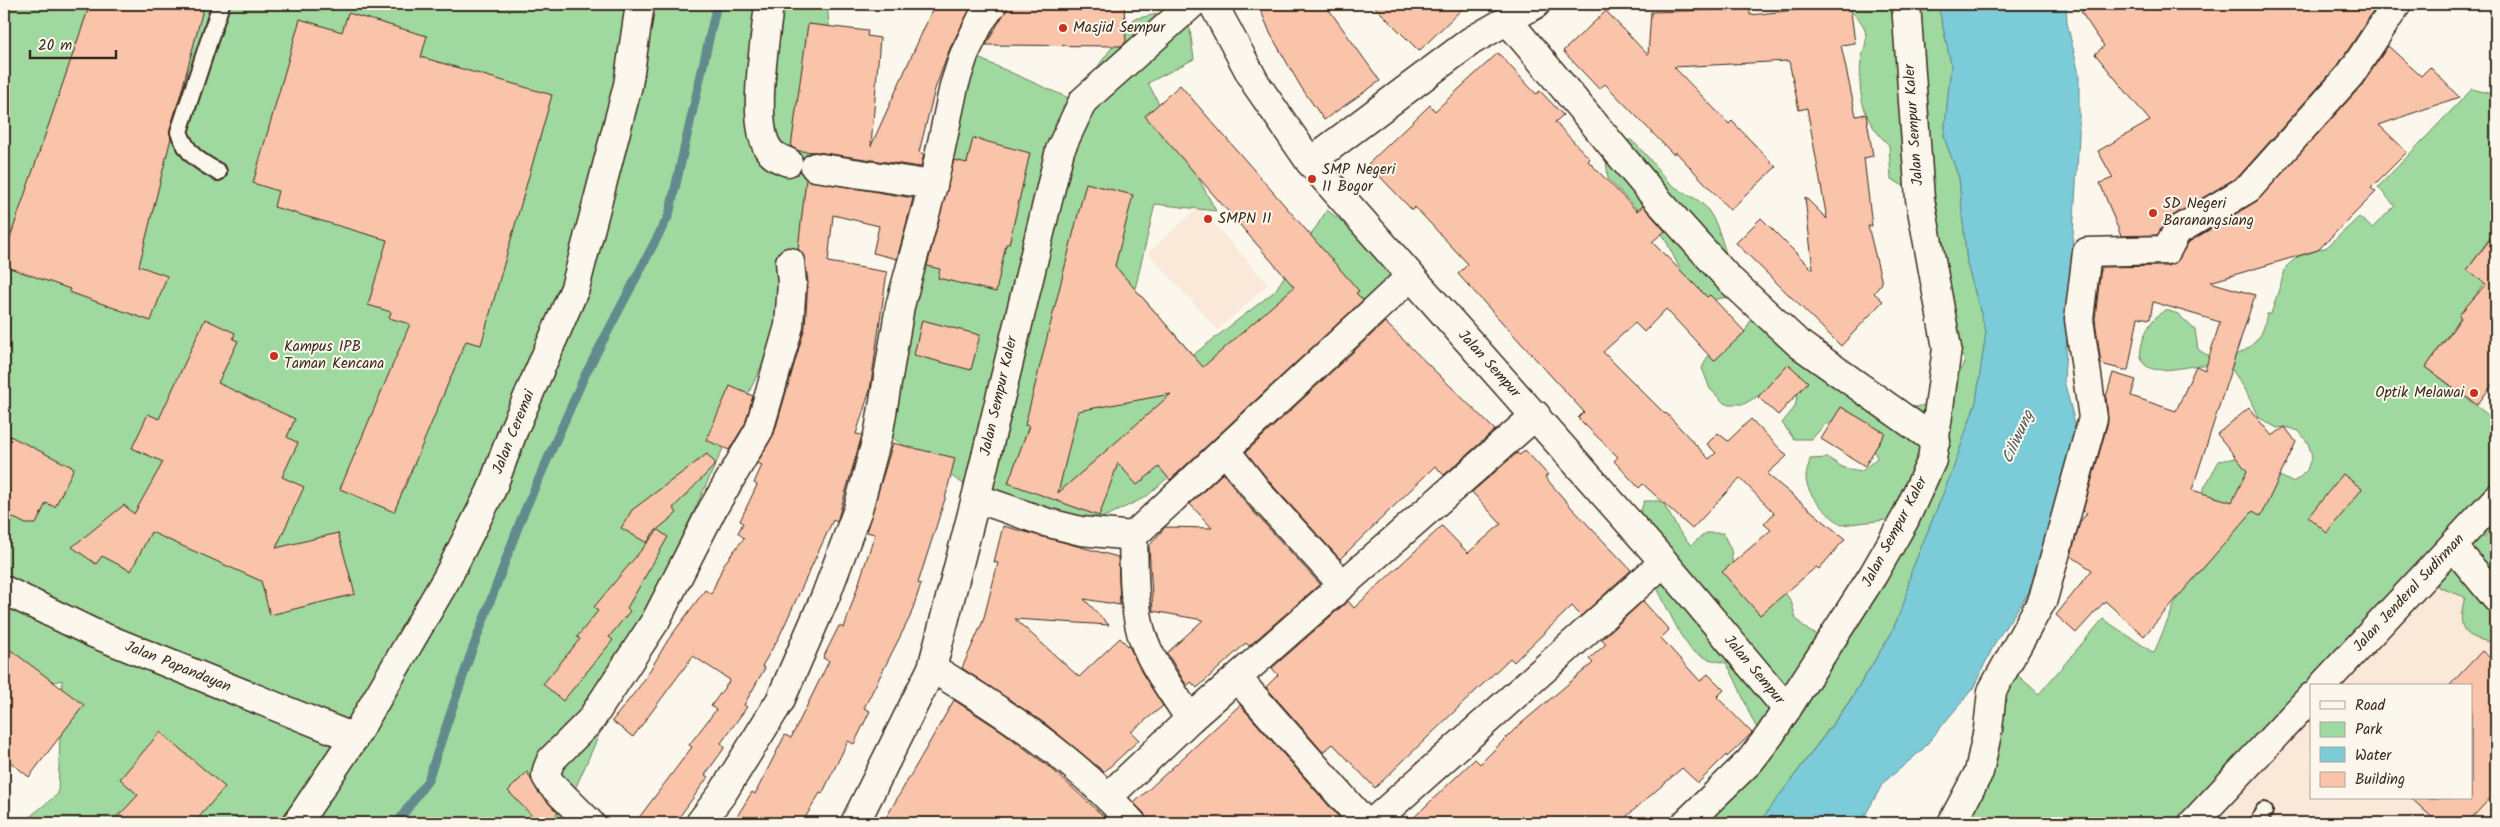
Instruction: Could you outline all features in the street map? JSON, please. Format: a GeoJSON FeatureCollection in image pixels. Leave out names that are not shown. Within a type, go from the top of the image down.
{"type":"FeatureCollection","features":[{"type":"Feature","properties":{"kind":"street","name":"Jalan Ceremai"},"geometry":{"type":"LineString","coordinates":[[297,823],[354,738],[447,578],[491,491],[514,429],[574,288],[628,85],[640,4]]}},
{"type":"Feature","properties":{"kind":"street"},"geometry":{"type":"LineString","coordinates":[[769,4],[760,108],[763,137],[775,157],[788,162]]}},
{"type":"Feature","properties":{"kind":"street"},"geometry":{"type":"LineString","coordinates":[[700,823],[722,794],[780,702],[826,596],[858,509],[879,431],[900,306],[933,185],[954,86],[964,55],[981,20],[993,4]]}},
{"type":"Feature","properties":{"kind":"street","name":"Jalan Sempur Kaler"},"geometry":{"type":"LineString","coordinates":[[855,823],[932,668],[976,498],[1012,342],[1060,150],[1083,101],[1192,4]]}},
{"type":"Feature","properties":{"kind":"street","name":"Jalan Sempur"},"geometry":{"type":"LineString","coordinates":[[1212,4],[1256,84],[1310,162],[1410,278],[1536,415],[1664,562],[1787,709]]}},
{"type":"Feature","properties":{"kind":"street"},"geometry":{"type":"LineString","coordinates":[[1310,162],[1471,41],[1536,4]]}},
{"type":"Feature","properties":{"kind":"street","name":"Jalan Sempur Kaler"},"geometry":{"type":"LineString","coordinates":[[1686,823],[1750,761],[1787,709],[1873,575],[1906,519],[1932,460],[1936,441],[1946,348],[1919,191],[1906,4]]}},
{"type":"Feature","properties":{"kind":"street"},"geometry":{"type":"LineString","coordinates":[[1952,823],[1979,772],[1988,729],[1992,691],[2043,600],[2092,418],[2079,318],[2087,252],[2167,250],[2177,231],[2249,188],[2350,74],[2396,4]]}},
{"type":"Feature","properties":{"kind":"street"},"geometry":{"type":"LineString","coordinates":[[1508,21],[1644,185],[1728,278],[1799,344],[1936,441]]}},
{"type":"Feature","properties":{"kind":"street"},"geometry":{"type":"LineString","coordinates":[[815,167],[933,185]]}},
{"type":"Feature","properties":{"kind":"street"},"geometry":{"type":"LineString","coordinates":[[590,823],[551,784],[546,776],[547,770],[551,760],[590,721],[656,620],[712,510],[759,430],[789,326],[792,283],[790,262]]}},
{"type":"Feature","properties":{"kind":"street"},"geometry":{"type":"LineString","coordinates":[[976,498],[1045,522],[1081,531],[1133,536],[1410,278]]}},
{"type":"Feature","properties":{"kind":"street"},"geometry":{"type":"LineString","coordinates":[[1109,796],[1190,719],[1536,415]]}},
{"type":"Feature","properties":{"kind":"street"},"geometry":{"type":"LineString","coordinates":[[1225,450],[1262,497],[1343,585]]}},
{"type":"Feature","properties":{"kind":"street","name":"Jalan Jenderal Sudirman"},"geometry":{"type":"LineString","coordinates":[[2324,684],[2496,500]]}},
{"type":"Feature","properties":{"kind":"street"},"geometry":{"type":"LineString","coordinates":[[1133,536],[1136,606],[1141,633],[1151,656],[1190,719]]}},
{"type":"Feature","properties":{"kind":"street"},"geometry":{"type":"LineString","coordinates":[[2453,546],[2496,598]]}},
{"type":"Feature","properties":{"kind":"street"},"geometry":{"type":"LineString","coordinates":[[1372,823],[1664,562]]}},
{"type":"Feature","properties":{"kind":"street","name":"Jalan Papandayan"},"geometry":{"type":"LineString","coordinates":[[4,590],[93,634],[354,738]]}},
{"type":"Feature","properties":{"kind":"street"},"geometry":{"type":"LineString","coordinates":[[932,668],[994,706],[1048,745],[1109,796],[1132,823]]}},
{"type":"Feature","properties":{"kind":"street"},"geometry":{"type":"LineString","coordinates":[[1237,678],[1365,823]]}},
{"type":"Feature","properties":{"kind":"street"},"geometry":{"type":"LineString","coordinates":[[2193,823],[2310,698]]}},
{"type":"Feature","properties":{"kind":"lane"},"geometry":{"type":"LineString","coordinates":[[218,172],[197,160],[185,148],[180,132],[221,4]]}},
{"type":"Feature","properties":{"kind":"shaded area"},"geometry":{"type":"Polygon","coordinates":[[[1199,207],[1268,284],[1218,330],[1148,253],[1199,207]]]}},
{"type":"Feature","properties":{"kind":"shaded area"},"geometry":{"type":"Polygon","coordinates":[[[2455,558],[2496,606],[2496,823],[2214,823],[2310,717],[2310,800],[2472,800],[2472,684],[2341,684],[2455,558]]]}},
{"type":"Feature","properties":{"kind":"green space","name":"Kampus IPB Taman Kencana"},"geometry":{"type":"Polygon","coordinates":[[[4,4],[827,4],[836,93],[815,233],[764,360],[676,550],[617,694],[560,823],[148,823],[135,802],[107,823],[22,823],[58,794],[62,680],[4,696],[4,4]]]}},
{"type":"Feature","properties":{"kind":"green space"},"geometry":{"type":"Polygon","coordinates":[[[1786,4],[1938,4],[1951,64],[1944,137],[1959,178],[1967,264],[1986,332],[1976,402],[1952,472],[1911,572],[1904,603],[1891,634],[1848,703],[1759,823],[1659,823],[1686,815],[1759,732],[1726,663],[1708,659],[1692,651],[1680,634],[1653,580],[1638,520],[1644,501],[1662,501],[1679,531],[1691,545],[1706,533],[1723,533],[1731,550],[1733,568],[1781,587],[1791,601],[1796,619],[1809,631],[1825,639],[1895,519],[1841,525],[1814,498],[1807,485],[1806,478],[1810,459],[1828,458],[1844,468],[1862,471],[1877,458],[1870,440],[1840,418],[1824,425],[1812,439],[1794,439],[1782,423],[1795,407],[1799,387],[1760,395],[1744,404],[1725,404],[1710,389],[1702,368],[1711,350],[1745,332],[1753,315],[1742,304],[1732,298],[1721,298],[1706,303],[1682,273],[1664,237],[1608,179],[1606,159],[1613,141],[1631,140],[1671,184],[1704,205],[1713,217],[1727,257],[1738,279],[1790,317],[1810,366],[1820,375],[1831,381],[1894,404],[1916,407],[1925,404],[1942,393],[1965,361],[1955,344],[1909,189],[1891,179],[1889,145],[1880,136],[1864,108],[1860,74],[1866,39],[1864,27],[1852,12],[1844,6],[1821,12],[1806,13],[1792,9],[1786,4]]]}},
{"type":"Feature","properties":{"kind":"green space"},"geometry":{"type":"Polygon","coordinates":[[[1187,8],[1194,59],[1148,83],[1216,211],[1155,204],[1135,289],[1193,355],[1275,291],[1327,210],[1402,269],[1146,497],[1094,522],[982,496],[874,426],[969,54],[1073,100],[1133,19],[1187,8]]]}},
{"type":"Feature","properties":{"kind":"green space"},"geometry":{"type":"Polygon","coordinates":[[[2472,89],[2496,95],[2496,229],[2467,270],[2484,283],[2426,367],[2496,421],[2496,499],[2464,534],[2484,537],[2496,522],[2496,636],[2491,642],[2472,637],[2467,633],[2463,628],[2462,622],[2465,597],[2438,587],[2436,578],[2331,684],[2310,684],[2310,705],[2193,823],[1951,823],[2006,665],[2039,694],[2103,619],[2154,653],[2197,551],[2203,490],[2219,461],[2242,457],[2292,482],[2307,470],[2312,456],[2308,443],[2299,431],[2285,427],[2277,428],[2258,417],[2245,389],[2233,371],[2206,365],[2159,370],[2150,368],[2143,363],[2141,354],[2143,340],[2152,322],[2166,310],[2178,314],[2195,330],[2198,349],[2214,357],[2230,357],[2246,350],[2261,335],[2267,314],[2271,314],[2286,267],[2297,257],[2327,247],[2359,217],[2372,228],[2395,206],[2378,187],[2472,89]]]}},
{"type":"Feature","properties":{"kind":"water","name":"Ciliwung"},"geometry":{"type":"Polygon","coordinates":[[[1938,4],[2066,4],[2067,23],[2079,74],[2079,136],[2064,381],[2076,427],[2053,522],[2035,583],[1996,641],[1973,688],[1922,750],[1883,783],[1861,823],[1759,823],[1848,704],[1891,634],[1904,603],[1911,572],[1952,472],[1976,402],[1986,332],[1967,264],[1959,178],[1944,137],[1951,64],[1938,4]]]}},
{"type":"Feature","properties":{"kind":"building"},"geometry":{"type":"Polygon","coordinates":[[[90,4],[183,4],[203,9],[170,129],[171,138],[139,266],[167,276],[151,321],[69,292],[70,289],[4,266],[4,255],[90,4]]]}},
{"type":"Feature","properties":{"kind":"building"},"geometry":{"type":"Polygon","coordinates":[[[935,4],[970,4],[968,8],[971,8],[950,48],[935,89],[919,152],[924,154],[921,167],[799,151],[791,147],[808,24],[868,31],[867,36],[880,38],[871,146],[935,4]]]}},
{"type":"Feature","properties":{"kind":"building","name":"Masjid Sempur"},"geometry":{"type":"Polygon","coordinates":[[[1124,4],[1126,42],[1121,46],[986,45],[1008,6],[1124,4]]]}},
{"type":"Feature","properties":{"kind":"building"},"geometry":{"type":"Polygon","coordinates":[[[1258,4],[1325,4],[1380,81],[1324,120],[1301,87],[1271,35],[1258,4]]]}},
{"type":"Feature","properties":{"kind":"building"},"geometry":{"type":"Polygon","coordinates":[[[1372,4],[1467,4],[1419,51],[1372,4]]]}},
{"type":"Feature","properties":{"kind":"building"},"geometry":{"type":"Polygon","coordinates":[[[1850,4],[1855,43],[1841,45],[1856,116],[1866,114],[1873,156],[1864,158],[1872,226],[1868,226],[1882,283],[1874,293],[1883,301],[1841,346],[1736,243],[1761,218],[1813,270],[1805,197],[1827,219],[1807,108],[1799,110],[1789,61],[1674,67],[1729,124],[1732,121],[1776,167],[1730,210],[1676,152],[1673,154],[1605,84],[1599,89],[1563,51],[1606,11],[1648,55],[1651,12],[1750,9],[1750,15],[1850,4]]]}},
{"type":"Feature","properties":{"kind":"building"},"geometry":{"type":"Polygon","coordinates":[[[2093,4],[2378,4],[2338,65],[2239,176],[2169,218],[2157,235],[2121,236],[2100,183],[2113,178],[2098,151],[2150,121],[2095,54],[2104,46],[2081,12],[2093,4]]]}},
{"type":"Feature","properties":{"kind":"building"},"geometry":{"type":"Polygon","coordinates":[[[348,13],[427,36],[421,57],[552,95],[481,345],[466,341],[394,512],[340,489],[410,324],[389,318],[391,312],[368,305],[387,240],[274,207],[278,191],[253,183],[300,19],[342,32],[348,13]]]}},
{"type":"Feature","properties":{"kind":"building"},"geometry":{"type":"Polygon","coordinates":[[[2388,46],[2421,76],[2430,67],[2459,97],[2379,125],[2407,152],[2371,188],[2376,192],[2318,250],[2210,282],[2255,295],[2192,490],[2232,502],[2247,471],[2217,434],[2249,408],[2272,436],[2285,427],[2296,442],[2261,516],[2253,511],[2144,636],[2105,601],[2076,633],[2056,615],[2092,570],[2071,556],[2080,522],[2087,513],[2083,511],[2108,422],[2106,397],[2113,373],[2136,380],[2131,396],[2176,411],[2196,366],[2205,370],[2220,322],[2153,302],[2150,319],[2138,317],[2128,371],[2101,364],[2095,319],[2101,267],[2167,266],[2175,263],[2189,242],[2257,201],[2362,85],[2388,46]]]}},
{"type":"Feature","properties":{"kind":"building"},"geometry":{"type":"Polygon","coordinates":[[[1498,53],[1536,94],[1540,91],[1563,115],[1555,122],[1590,159],[1588,161],[1637,211],[1643,206],[1665,231],[1652,242],[1707,297],[1710,295],[1745,332],[1714,361],[1666,309],[1644,332],[1635,323],[1603,352],[1666,413],[1709,459],[1716,453],[1707,444],[1718,433],[1728,441],[1751,419],[1787,456],[1767,474],[1845,539],[1819,569],[1816,567],[1760,615],[1722,572],[1771,530],[1764,524],[1774,513],[1740,478],[1692,529],[1643,484],[1639,488],[1614,461],[1618,457],[1578,418],[1584,412],[1458,274],[1468,264],[1415,207],[1412,210],[1368,164],[1430,105],[1435,111],[1498,53]]]}},
{"type":"Feature","properties":{"kind":"building"},"geometry":{"type":"Polygon","coordinates":[[[1180,85],[1359,291],[1356,293],[1363,300],[1170,480],[1159,467],[1137,485],[1118,463],[1099,516],[1008,483],[1029,426],[1025,425],[1086,183],[1133,195],[1115,266],[1203,367],[1294,287],[1145,116],[1180,85]],[[1171,394],[1078,411],[1058,493],[1171,394]]]}},
{"type":"Feature","properties":{"kind":"building"},"geometry":{"type":"Polygon","coordinates":[[[973,138],[1030,153],[1009,244],[1006,244],[996,292],[938,278],[940,269],[927,266],[954,160],[967,163],[973,138]]]}},
{"type":"Feature","properties":{"kind":"building"},"geometry":{"type":"Polygon","coordinates":[[[806,180],[913,198],[897,259],[873,253],[879,226],[833,215],[828,262],[887,272],[870,390],[856,434],[862,435],[837,522],[833,520],[779,637],[762,666],[765,668],[744,705],[747,707],[721,743],[725,747],[705,775],[708,777],[675,823],[635,823],[692,747],[689,745],[716,710],[711,706],[730,680],[693,656],[633,737],[612,721],[643,682],[668,640],[705,590],[711,594],[724,564],[744,538],[738,533],[743,523],[740,521],[757,485],[754,483],[762,465],[757,463],[774,434],[805,327],[808,282],[805,260],[798,249],[806,180]]]}},
{"type":"Feature","properties":{"kind":"building"},"geometry":{"type":"Polygon","coordinates":[[[2496,231],[2496,380],[2477,405],[2426,367],[2461,318],[2459,315],[2486,284],[2467,270],[2496,231]]]}},
{"type":"Feature","properties":{"kind":"building"},"geometry":{"type":"Polygon","coordinates":[[[205,319],[235,333],[233,339],[238,341],[218,383],[295,419],[287,437],[298,443],[282,477],[304,487],[276,548],[338,533],[355,594],[270,615],[261,581],[151,532],[131,571],[102,556],[96,564],[72,547],[124,505],[134,514],[163,462],[132,448],[148,414],[159,419],[205,319]]]}},
{"type":"Feature","properties":{"kind":"building"},"geometry":{"type":"Polygon","coordinates":[[[922,320],[980,335],[971,370],[914,355],[922,320]]]}},
{"type":"Feature","properties":{"kind":"building"},"geometry":{"type":"Polygon","coordinates":[[[1385,322],[1495,430],[1444,475],[1435,466],[1340,559],[1274,487],[1246,452],[1385,322]]]}},
{"type":"Feature","properties":{"kind":"building"},"geometry":{"type":"Polygon","coordinates":[[[1788,364],[1808,382],[1778,415],[1758,397],[1788,364]]]}},
{"type":"Feature","properties":{"kind":"building"},"geometry":{"type":"Polygon","coordinates":[[[730,386],[753,396],[745,424],[729,450],[706,440],[730,386]]]}},
{"type":"Feature","properties":{"kind":"building"},"geometry":{"type":"Polygon","coordinates":[[[1841,407],[1885,433],[1865,466],[1821,439],[1841,407]]]}},
{"type":"Feature","properties":{"kind":"building"},"geometry":{"type":"Polygon","coordinates":[[[4,433],[74,468],[55,507],[46,503],[36,524],[26,524],[4,513],[4,433]]]}},
{"type":"Feature","properties":{"kind":"building"},"geometry":{"type":"Polygon","coordinates":[[[893,443],[955,458],[945,499],[918,583],[921,584],[910,617],[864,708],[870,711],[854,744],[848,741],[822,794],[820,793],[802,823],[733,823],[752,792],[755,794],[785,735],[791,738],[829,661],[823,658],[839,626],[844,628],[875,534],[866,532],[893,443]]]}},
{"type":"Feature","properties":{"kind":"building"},"geometry":{"type":"Polygon","coordinates":[[[1525,450],[1548,475],[1545,477],[1570,506],[1631,570],[1581,616],[1572,606],[1514,662],[1510,658],[1375,788],[1333,744],[1323,752],[1266,687],[1278,675],[1272,668],[1348,601],[1354,608],[1442,526],[1468,553],[1501,524],[1472,492],[1517,453],[1520,455],[1525,450]]]}},
{"type":"Feature","properties":{"kind":"building"},"geometry":{"type":"Polygon","coordinates":[[[707,454],[716,464],[673,508],[677,513],[653,533],[647,543],[621,528],[632,510],[707,454]]]}},
{"type":"Feature","properties":{"kind":"building"},"geometry":{"type":"Polygon","coordinates":[[[1223,473],[1250,508],[1320,584],[1249,646],[1246,643],[1197,688],[1191,682],[1187,686],[1167,653],[1203,620],[1153,611],[1149,546],[1165,527],[1212,528],[1190,504],[1223,473]]]}},
{"type":"Feature","properties":{"kind":"building"},"geometry":{"type":"Polygon","coordinates":[[[2343,474],[2362,489],[2327,533],[2308,517],[2343,474]]]}},
{"type":"Feature","properties":{"kind":"building"},"geometry":{"type":"Polygon","coordinates":[[[1003,526],[1118,557],[1120,605],[1084,599],[1109,625],[1015,619],[1079,677],[1120,638],[1130,648],[1142,673],[1163,706],[1131,732],[1139,740],[1104,772],[1047,725],[962,668],[983,621],[998,563],[994,562],[1003,526]]]}},
{"type":"Feature","properties":{"kind":"building"},"geometry":{"type":"Polygon","coordinates":[[[658,530],[668,537],[627,608],[630,611],[609,637],[613,640],[563,701],[543,684],[580,639],[577,637],[598,611],[594,607],[658,530]]]}},
{"type":"Feature","properties":{"kind":"building"},"geometry":{"type":"Polygon","coordinates":[[[1643,601],[1669,630],[1661,638],[1700,681],[1708,674],[1724,690],[1717,697],[1752,733],[1727,757],[1726,755],[1698,783],[1682,768],[1619,823],[1408,823],[1475,759],[1480,764],[1517,727],[1593,663],[1589,659],[1606,644],[1602,639],[1643,601]]]}},
{"type":"Feature","properties":{"kind":"building"},"geometry":{"type":"Polygon","coordinates":[[[4,645],[84,705],[29,777],[4,757],[4,645]]]}},
{"type":"Feature","properties":{"kind":"building"},"geometry":{"type":"Polygon","coordinates":[[[2482,651],[2496,663],[2496,792],[2467,823],[2438,823],[2413,800],[2472,800],[2472,684],[2451,684],[2482,651]]]}},
{"type":"Feature","properties":{"kind":"building"},"geometry":{"type":"Polygon","coordinates":[[[954,700],[1003,732],[1053,770],[1111,823],[883,823],[954,700]]]}},
{"type":"Feature","properties":{"kind":"building"},"geometry":{"type":"Polygon","coordinates":[[[1240,705],[1344,823],[1147,823],[1144,813],[1134,803],[1240,705]]]}},
{"type":"Feature","properties":{"kind":"building"},"geometry":{"type":"Polygon","coordinates":[[[160,732],[225,787],[194,823],[112,823],[138,795],[120,779],[160,732]]]}},
{"type":"Feature","properties":{"kind":"building"},"geometry":{"type":"Polygon","coordinates":[[[527,772],[538,792],[558,813],[547,823],[539,823],[508,791],[527,772]]]}},
{"type":"Feature","properties":{"kind":"waterway"},"geometry":{"type":"LineString","coordinates":[[397,823],[428,780],[470,656],[521,519],[585,375],[669,215],[717,4]]}},
{"type":"Feature","properties":{"kind":"place","name":"Masjid Sempur"},"geometry":{"type":"Point","coordinates":[1063,28]}},
{"type":"Feature","properties":{"kind":"place","name":"SMP Negeri 11 Bogor"},"geometry":{"type":"Point","coordinates":[1312,179]}},
{"type":"Feature","properties":{"kind":"place","name":"SD Negeri Baranangsiang"},"geometry":{"type":"Point","coordinates":[2153,213]}},
{"type":"Feature","properties":{"kind":"place","name":"SMPN 11"},"geometry":{"type":"Point","coordinates":[1208,219]}},
{"type":"Feature","properties":{"kind":"place","name":"Kampus IPB Taman Kencana"},"geometry":{"type":"Point","coordinates":[274,356]}},
{"type":"Feature","properties":{"kind":"place","name":"Optik Melawai"},"geometry":{"type":"Point","coordinates":[2474,393]}}]}
